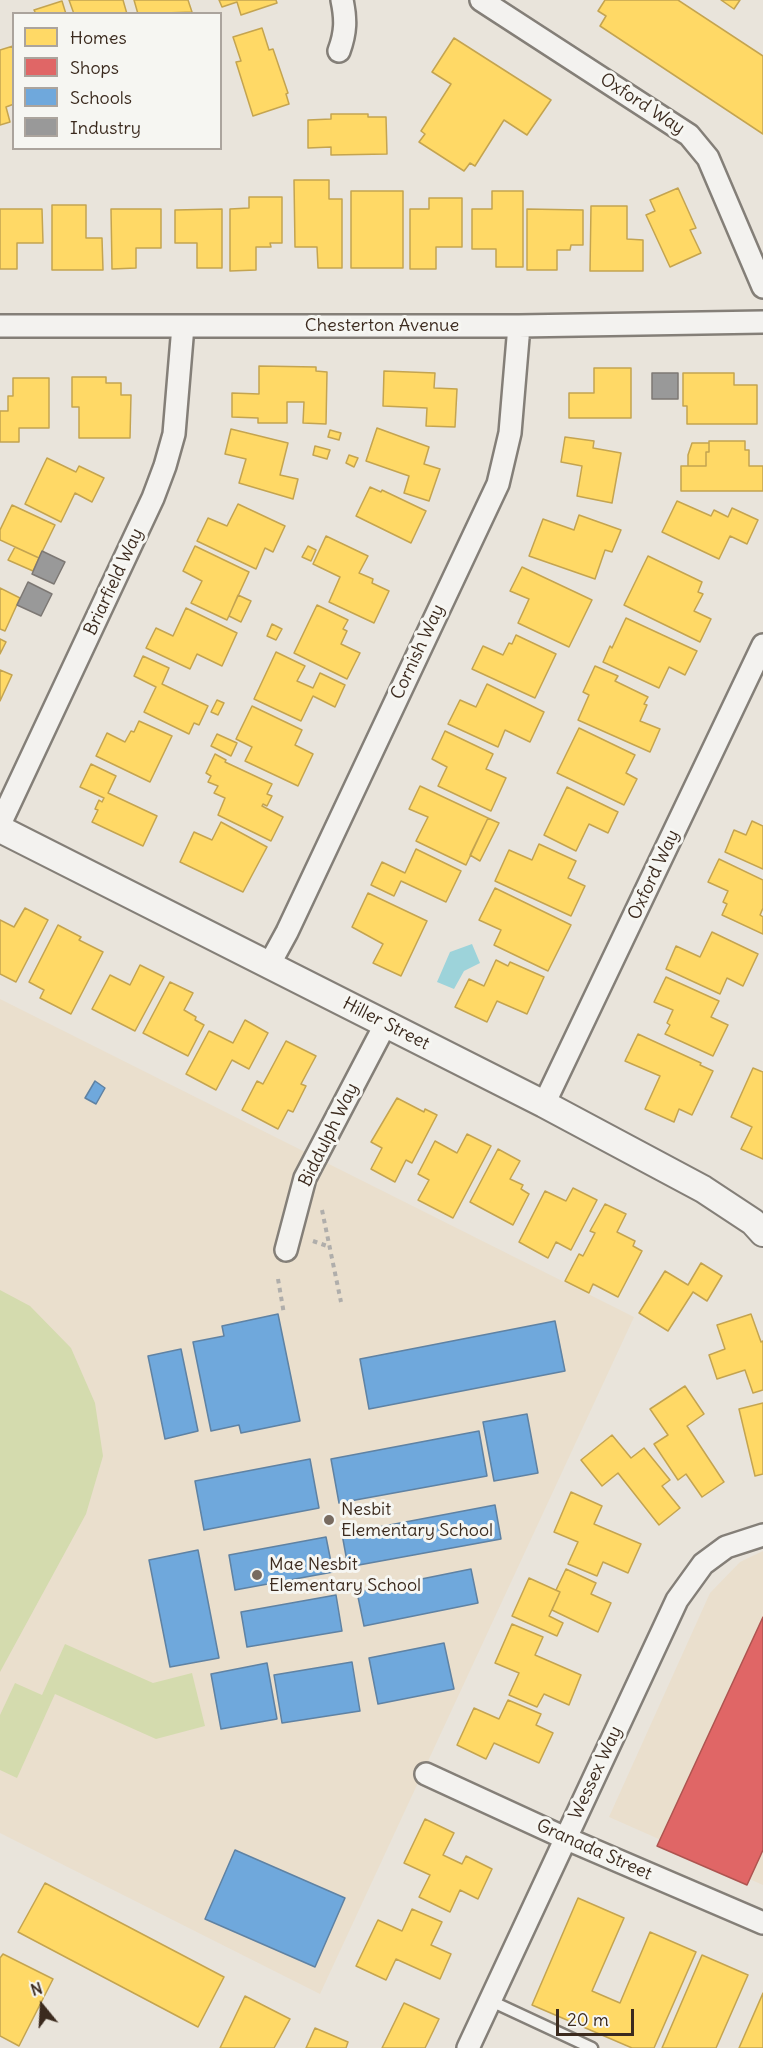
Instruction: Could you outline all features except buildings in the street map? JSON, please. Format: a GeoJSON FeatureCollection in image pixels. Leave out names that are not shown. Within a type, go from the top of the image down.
{"type":"FeatureCollection","features":[{"type":"Feature","properties":{"kind":"street"},"geometry":{"type":"LineString","coordinates":[[339,51],[346,27],[342,0]]}},
{"type":"Feature","properties":{"kind":"street","name":"Oxford Way"},"geometry":{"type":"LineString","coordinates":[[481,0],[689,135],[708,158],[763,287]]}},
{"type":"Feature","properties":{"kind":"street","name":"Chesterton Avenue"},"geometry":{"type":"LineString","coordinates":[[0,326],[519,326],[763,322]]}},
{"type":"Feature","properties":{"kind":"street","name":"Briarfield Way"},"geometry":{"type":"LineString","coordinates":[[0,824],[153,498],[165,466],[174,434],[183,326]]}},
{"type":"Feature","properties":{"kind":"street","name":"Cornish Way"},"geometry":{"type":"LineString","coordinates":[[269,965],[287,932],[498,484],[510,433],[519,326]]}},
{"type":"Feature","properties":{"kind":"street","name":"Oxford Way"},"geometry":{"type":"LineString","coordinates":[[544,1104],[763,645]]}},
{"type":"Feature","properties":{"kind":"street","name":"Hiller Street"},"geometry":{"type":"LineString","coordinates":[[0,829],[544,1104],[703,1189],[753,1222],[763,1233]]}},
{"type":"Feature","properties":{"kind":"street","name":"Biddulph Way"},"geometry":{"type":"LineString","coordinates":[[286,1250],[305,1178],[386,1025]]}},
{"type":"Feature","properties":{"kind":"street","name":"Wessex Way"},"geometry":{"type":"LineString","coordinates":[[468,2048],[677,1600],[703,1564],[726,1547],[763,1535]]}},
{"type":"Feature","properties":{"kind":"street","name":"Granada Street"},"geometry":{"type":"LineString","coordinates":[[426,1774],[565,1838],[763,1923]]}},
{"type":"Feature","properties":{"kind":"lane"},"geometry":{"type":"LineString","coordinates":[[491,2001],[592,2048]]}},
{"type":"Feature","properties":{"kind":"path"},"geometry":{"type":"LineString","coordinates":[[321,1201],[341,1302]]}},
{"type":"Feature","properties":{"kind":"path"},"geometry":{"type":"LineString","coordinates":[[310,1240],[330,1247]]}},
{"type":"Feature","properties":{"kind":"path"},"geometry":{"type":"LineString","coordinates":[[278,1279],[284,1314]]}},
{"type":"Feature","properties":{"kind":"shaded area","name":"Mae Nesbit Elementary School"},"geometry":{"type":"Polygon","coordinates":[[[0,999],[634,1317],[320,1994],[0,1833],[0,999]]]}},
{"type":"Feature","properties":{"kind":"shaded area"},"geometry":{"type":"Polygon","coordinates":[[[763,1551],[763,1885],[609,1817],[710,1593],[740,1562],[763,1551]]]}},
{"type":"Feature","properties":{"kind":"green space"},"geometry":{"type":"Polygon","coordinates":[[[0,1290],[30,1306],[71,1348],[95,1403],[103,1456],[86,1514],[0,1672],[0,1290]]]}},
{"type":"Feature","properties":{"kind":"green space"},"geometry":{"type":"Polygon","coordinates":[[[65,1644],[153,1683],[192,1673],[205,1726],[156,1739],[55,1694],[17,1778],[0,1770],[0,1715],[15,1683],[42,1695],[65,1644]]]}},
{"type":"Feature","properties":{"kind":"water"},"geometry":{"type":"Polygon","coordinates":[[[472,944],[480,963],[464,971],[454,989],[437,982],[450,952],[472,944]]]}},
{"type":"Feature","properties":{"kind":"place","name":"Nesbit Elementary School"},"geometry":{"type":"Point","coordinates":[329,1520]}},
{"type":"Feature","properties":{"kind":"place","name":"Mae Nesbit Elementary School"},"geometry":{"type":"Point","coordinates":[257,1575]}}]}
